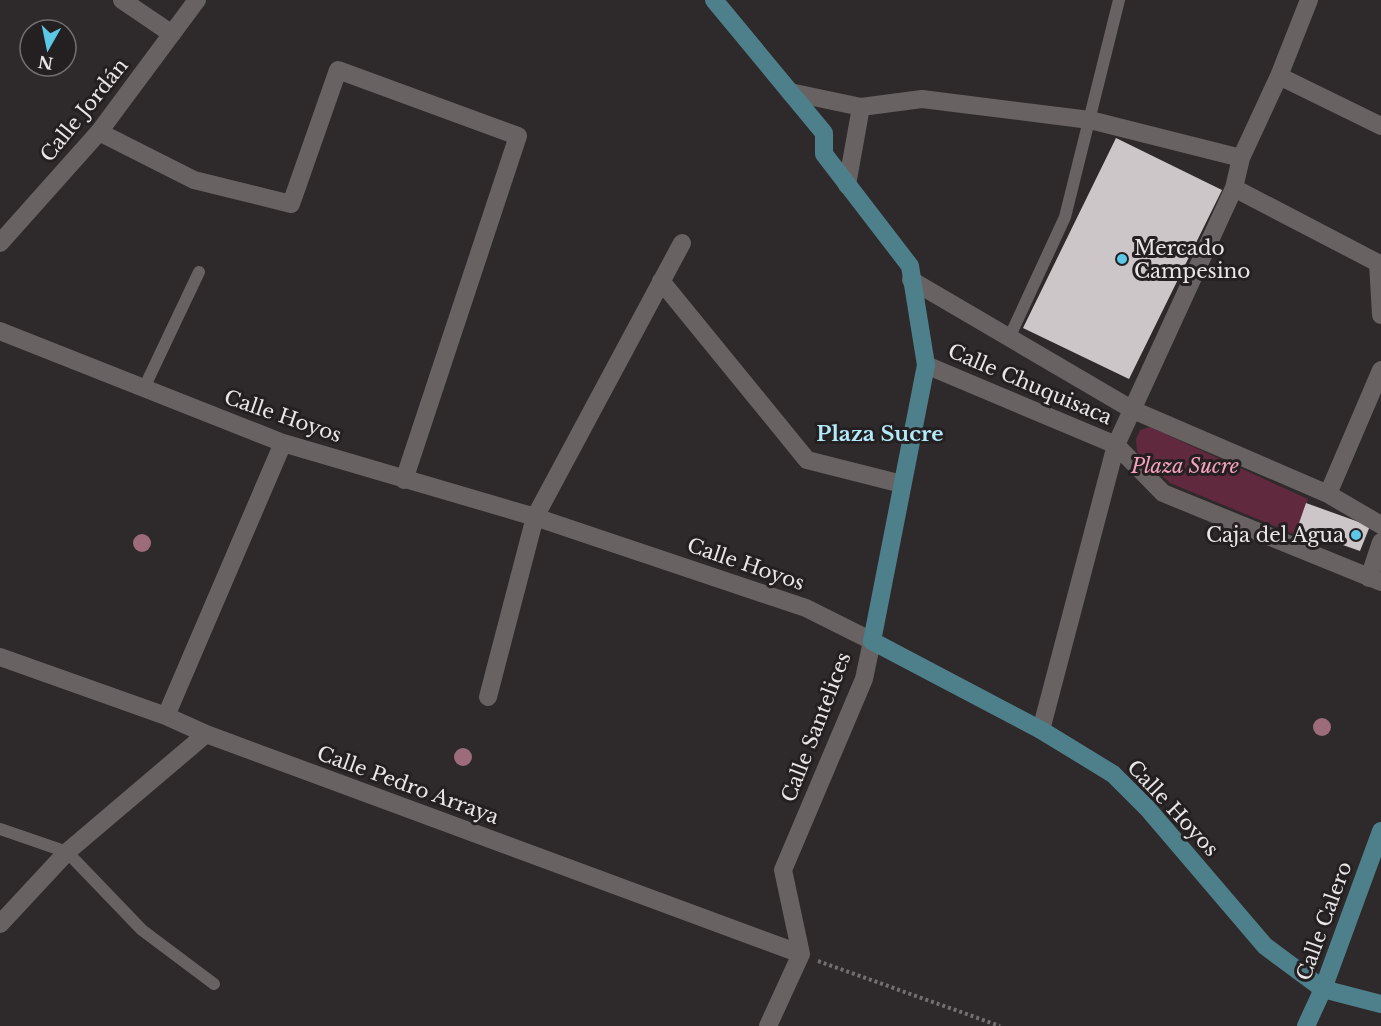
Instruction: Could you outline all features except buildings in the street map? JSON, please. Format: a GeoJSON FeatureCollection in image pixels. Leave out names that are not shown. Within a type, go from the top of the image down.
{"type":"FeatureCollection","features":[{"type":"Feature","properties":{"kind":"main road","name":"Calle Chuquisaca"},"geometry":{"type":"LineString","coordinates":[[714,0],[824,133],[824,154],[910,266],[926,365]]}},
{"type":"Feature","properties":{"kind":"main road","name":"Calle Santelices"},"geometry":{"type":"LineString","coordinates":[[872,641],[926,365]]}},
{"type":"Feature","properties":{"kind":"main road","name":"Calle Hoyos"},"geometry":{"type":"LineString","coordinates":[[872,641],[1041,730],[1113,774],[1148,809],[1265,946],[1323,989],[1381,1004]]}},
{"type":"Feature","properties":{"kind":"main road","name":"Calle Calero"},"geometry":{"type":"LineString","coordinates":[[1306,1026],[1323,989],[1381,831]]}},
{"type":"Feature","properties":{"kind":"street"},"geometry":{"type":"LineString","coordinates":[[122,0],[172,34]]}},
{"type":"Feature","properties":{"kind":"street","name":"Calle Jordán"},"geometry":{"type":"LineString","coordinates":[[0,243],[99,132],[197,0]]}},
{"type":"Feature","properties":{"kind":"street"},"geometry":{"type":"LineString","coordinates":[[1041,730],[1116,445],[1234,188],[1240,158],[1279,76],[1309,0]]}},
{"type":"Feature","properties":{"kind":"street"},"geometry":{"type":"LineString","coordinates":[[99,132],[194,180],[291,204],[338,70],[518,136],[404,480]]}},
{"type":"Feature","properties":{"kind":"street"},"geometry":{"type":"LineString","coordinates":[[1279,76],[1381,126]]}},
{"type":"Feature","properties":{"kind":"street"},"geometry":{"type":"LineString","coordinates":[[790,92],[861,107],[922,99],[1090,120],[1240,158]]}},
{"type":"Feature","properties":{"kind":"street"},"geometry":{"type":"LineString","coordinates":[[847,185],[861,107]]}},
{"type":"Feature","properties":{"kind":"street"},"geometry":{"type":"LineString","coordinates":[[1234,188],[1379,260],[1381,315]]}},
{"type":"Feature","properties":{"kind":"street"},"geometry":{"type":"LineString","coordinates":[[488,697],[535,518],[682,243]]}},
{"type":"Feature","properties":{"kind":"street","name":"Calle Chuquisaca"},"geometry":{"type":"LineString","coordinates":[[911,280],[1133,410],[1328,494],[1381,525]]}},
{"type":"Feature","properties":{"kind":"street"},"geometry":{"type":"LineString","coordinates":[[661,281],[807,460],[902,484]]}},
{"type":"Feature","properties":{"kind":"street","name":"Calle Hoyos"},"geometry":{"type":"LineString","coordinates":[[3,338],[144,388],[284,443],[535,518],[806,608],[872,641]]}},
{"type":"Feature","properties":{"kind":"street","name":"Calle Chuquisaca"},"geometry":{"type":"LineString","coordinates":[[926,365],[1116,445],[1163,493],[1375,580]]}},
{"type":"Feature","properties":{"kind":"street"},"geometry":{"type":"LineString","coordinates":[[1328,494],[1381,370]]}},
{"type":"Feature","properties":{"kind":"street"},"geometry":{"type":"LineString","coordinates":[[166,716],[284,443]]}},
{"type":"Feature","properties":{"kind":"street"},"geometry":{"type":"LineString","coordinates":[[1375,580],[1381,543]]}},
{"type":"Feature","properties":{"kind":"street","name":"Calle Santelices"},"geometry":{"type":"LineString","coordinates":[[801,954],[783,870],[864,679],[872,641]]}},
{"type":"Feature","properties":{"kind":"street","name":"Calle Pedro Arraya"},"geometry":{"type":"LineString","coordinates":[[0,657],[166,716],[206,734],[801,954]]}},
{"type":"Feature","properties":{"kind":"street"},"geometry":{"type":"LineString","coordinates":[[0,924],[67,852],[206,734]]}},
{"type":"Feature","properties":{"kind":"street"},"geometry":{"type":"LineString","coordinates":[[768,1026],[801,954]]}},
{"type":"Feature","properties":{"kind":"lane"},"geometry":{"type":"LineString","coordinates":[[1010,336],[1065,217],[1119,0]]}},
{"type":"Feature","properties":{"kind":"lane"},"geometry":{"type":"LineString","coordinates":[[144,388],[199,272]]}},
{"type":"Feature","properties":{"kind":"lane"},"geometry":{"type":"LineString","coordinates":[[0,829],[67,852],[142,930],[214,984]]}},
{"type":"Feature","properties":{"kind":"path"},"geometry":{"type":"LineString","coordinates":[[801,954],[1000,1026]]}},
{"type":"Feature","properties":{"kind":"green space","name":"Plaza Sucre"},"geometry":{"type":"Polygon","coordinates":[[[1150,427],[1308,499],[1296,535],[1170,483],[1137,452],[1136,439],[1140,430],[1150,427]]]}},
{"type":"Feature","properties":{"kind":"place","name":"Mercado Campesino"},"geometry":{"type":"Point","coordinates":[1122,259]}},
{"type":"Feature","properties":{"kind":"place","name":"Caja del Agua"},"geometry":{"type":"Point","coordinates":[1356,535]}},
{"type":"Feature","properties":{"kind":"district","name":"Plaza Sucre"},"geometry":{"type":"Point","coordinates":[880,434]}}]}
